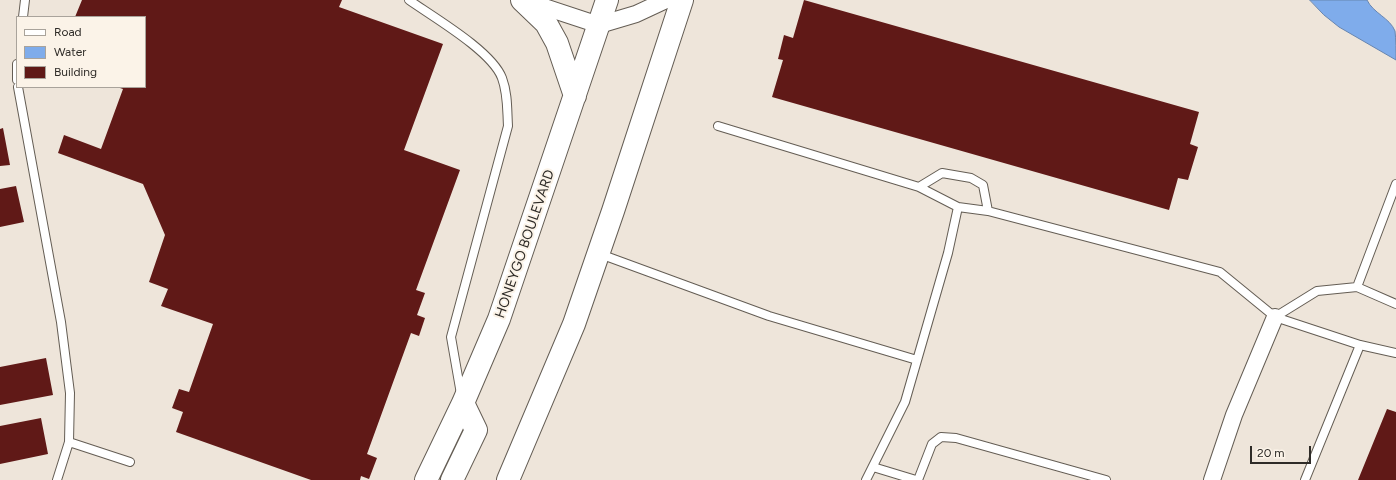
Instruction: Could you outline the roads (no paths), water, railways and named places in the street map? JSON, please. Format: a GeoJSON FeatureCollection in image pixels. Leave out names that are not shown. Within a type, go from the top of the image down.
{"type":"FeatureCollection","features":[{"type":"Feature","properties":{"kind":"main road"},"geometry":{"type":"LineString","coordinates":[[523,0],[546,23],[557,43],[575,96]]}},
{"type":"Feature","properties":{"kind":"main road","name":"HONEYGO BOULEVARD"},"geometry":{"type":"LineString","coordinates":[[426,480],[464,403],[512,286],[607,0]]}},
{"type":"Feature","properties":{"kind":"main road"},"geometry":{"type":"LineString","coordinates":[[508,480],[574,324],[599,253],[682,0]]}},
{"type":"Feature","properties":{"kind":"main road"},"geometry":{"type":"LineString","coordinates":[[452,480],[476,430],[464,403]]}},
{"type":"Feature","properties":{"kind":"street"},"geometry":{"type":"LineString","coordinates":[[523,0],[599,25],[636,14],[666,0]]}},
{"type":"Feature","properties":{"kind":"street"},"geometry":{"type":"LineString","coordinates":[[1212,480],[1234,415],[1275,317]]}},
{"type":"Feature","properties":{"kind":"lane"},"geometry":{"type":"LineString","coordinates":[[23,16],[25,0]]}},
{"type":"Feature","properties":{"kind":"lane"},"geometry":{"type":"LineString","coordinates":[[409,0],[457,33],[486,57],[501,76],[507,95],[508,126],[451,337],[456,373],[464,403]]}},
{"type":"Feature","properties":{"kind":"lane"},"geometry":{"type":"LineString","coordinates":[[18,88],[62,329],[70,393],[69,442],[57,480]]}},
{"type":"Feature","properties":{"kind":"lane"},"geometry":{"type":"LineString","coordinates":[[718,126],[918,187],[958,207],[988,211],[1220,272],[1275,317],[1360,344],[1396,353]]}},
{"type":"Feature","properties":{"kind":"lane"},"geometry":{"type":"LineString","coordinates":[[918,187],[942,173],[971,178],[983,185],[988,211]]}},
{"type":"Feature","properties":{"kind":"lane"},"geometry":{"type":"LineString","coordinates":[[1357,287],[1396,184]]}},
{"type":"Feature","properties":{"kind":"lane"},"geometry":{"type":"LineString","coordinates":[[866,480],[905,402],[948,253],[958,207]]}},
{"type":"Feature","properties":{"kind":"lane"},"geometry":{"type":"LineString","coordinates":[[599,253],[769,316],[918,360]]}},
{"type":"Feature","properties":{"kind":"lane"},"geometry":{"type":"LineString","coordinates":[[1275,317],[1317,291],[1357,287],[1396,304]]}},
{"type":"Feature","properties":{"kind":"lane"},"geometry":{"type":"LineString","coordinates":[[1305,480],[1360,344]]}},
{"type":"Feature","properties":{"kind":"lane"},"geometry":{"type":"LineString","coordinates":[[872,468],[917,480],[932,444],[941,437],[956,438],[1106,480]]}},
{"type":"Feature","properties":{"kind":"lane"},"geometry":{"type":"LineString","coordinates":[[69,442],[130,462]]}},
{"type":"Feature","properties":{"kind":"water"},"geometry":{"type":"Polygon","coordinates":[[[1310,0],[1367,0],[1373,8],[1393,26],[1396,42],[1396,60],[1339,27],[1324,15],[1310,0]]]}}]}
